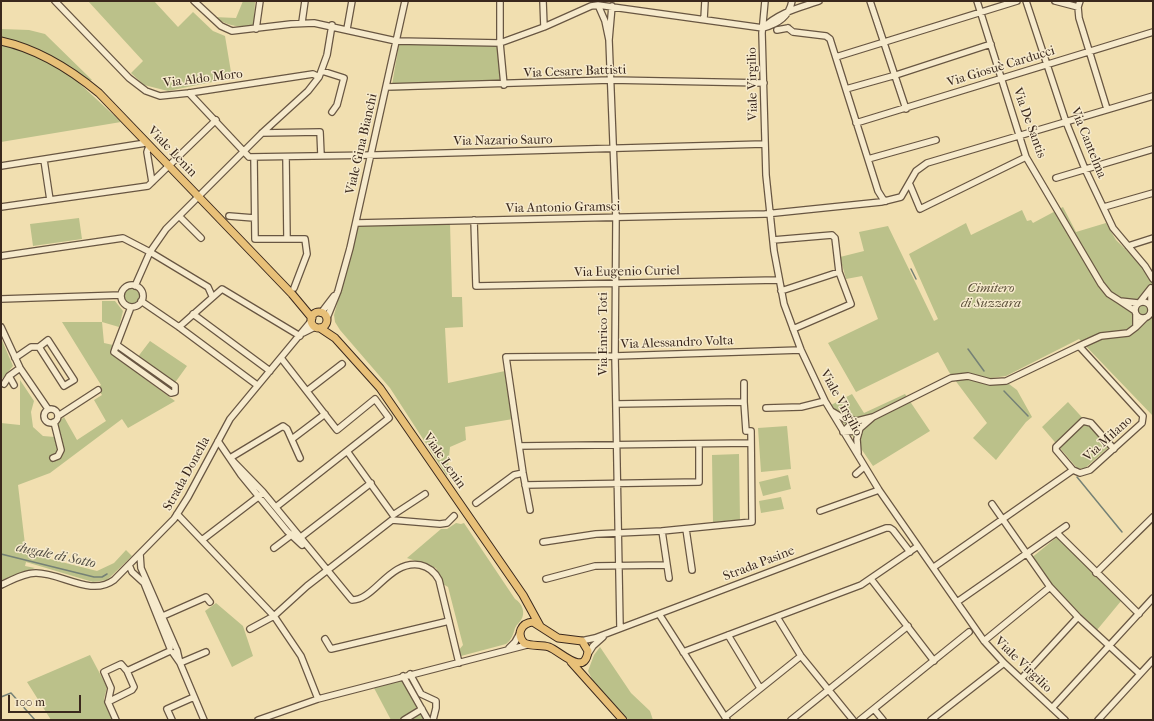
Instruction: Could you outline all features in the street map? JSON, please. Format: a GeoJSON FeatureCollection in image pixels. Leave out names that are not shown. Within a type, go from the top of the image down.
{"type":"FeatureCollection","features":[{"type":"Feature","properties":{"kind":"main road","name":"Viale Lenin"},"geometry":{"type":"LineString","coordinates":[[1,41],[42,55],[86,82],[99,93],[335,338],[380,388],[527,603],[540,626]]}},
{"type":"Feature","properties":{"kind":"main road","name":"Viale Lenin"},"geometry":{"type":"LineString","coordinates":[[316,320],[327,320],[335,338]]}},
{"type":"Feature","properties":{"kind":"main road"},"geometry":{"type":"LineString","coordinates":[[316,320],[327,320]]}},
{"type":"Feature","properties":{"kind":"main road"},"geometry":{"type":"LineString","coordinates":[[527,603],[527,618],[521,629],[522,640],[528,645],[548,647],[559,652],[578,668],[623,720]]}},
{"type":"Feature","properties":{"kind":"main road"},"geometry":{"type":"LineString","coordinates":[[521,629],[533,622],[558,638],[581,641],[587,647],[587,656],[584,664],[585,673],[596,690]]}},
{"type":"Feature","properties":{"kind":"main road"},"geometry":{"type":"LineString","coordinates":[[569,660],[576,663],[587,656]]}},
{"type":"Feature","properties":{"kind":"street","name":"Via Aldo Moro"},"geometry":{"type":"LineString","coordinates":[[55,1],[129,78],[140,87],[160,96],[189,94],[313,74],[319,77]]}},
{"type":"Feature","properties":{"kind":"street"},"geometry":{"type":"LineString","coordinates":[[194,1],[221,26],[229,30],[242,31],[302,22],[332,25],[396,40],[500,43],[544,27],[591,3],[763,28],[773,19],[819,1]]}},
{"type":"Feature","properties":{"kind":"street"},"geometry":{"type":"LineString","coordinates":[[256,29],[260,1]]}},
{"type":"Feature","properties":{"kind":"street"},"geometry":{"type":"LineString","coordinates":[[302,22],[305,1]]}},
{"type":"Feature","properties":{"kind":"street"},"geometry":{"type":"LineString","coordinates":[[347,29],[352,1]]}},
{"type":"Feature","properties":{"kind":"street","name":"Viale Gina Bianchi"},"geometry":{"type":"LineString","coordinates":[[327,320],[338,291],[356,223],[405,1]]}},
{"type":"Feature","properties":{"kind":"street"},"geometry":{"type":"LineString","coordinates":[[493,1],[500,2],[500,43],[504,85]]}},
{"type":"Feature","properties":{"kind":"street"},"geometry":{"type":"LineString","coordinates":[[543,1],[544,27]]}},
{"type":"Feature","properties":{"kind":"street"},"geometry":{"type":"LineString","coordinates":[[704,1],[704,19]]}},
{"type":"Feature","properties":{"kind":"street","name":"Viale Virgilio"},"geometry":{"type":"LineString","coordinates":[[765,1],[763,28],[764,144],[770,213],[778,280],[801,350],[825,401],[864,467],[984,641],[1004,663],[1065,720]]}},
{"type":"Feature","properties":{"kind":"street"},"geometry":{"type":"LineString","coordinates":[[788,28],[788,13],[792,1]]}},
{"type":"Feature","properties":{"kind":"street"},"geometry":{"type":"LineString","coordinates":[[870,1],[885,42],[906,109]]}},
{"type":"Feature","properties":{"kind":"street","name":"Via De Santis"},"geometry":{"type":"LineString","coordinates":[[977,1],[1026,157],[1101,284],[1109,294],[1145,318]]}},
{"type":"Feature","properties":{"kind":"street"},"geometry":{"type":"LineString","coordinates":[[836,57],[1017,1]]}},
{"type":"Feature","properties":{"kind":"street","name":"Via Cantelma"},"geometry":{"type":"LineString","coordinates":[[1026,1],[1066,122],[1085,169],[1113,228],[1146,266],[1152,279]]}},
{"type":"Feature","properties":{"kind":"street"},"geometry":{"type":"LineString","coordinates":[[1055,1],[1079,4],[1079,18],[1107,109]]}},
{"type":"Feature","properties":{"kind":"street","name":"Via Enrico Toti"},"geometry":{"type":"LineString","coordinates":[[598,5],[605,21],[609,40]]}},
{"type":"Feature","properties":{"kind":"street","name":"Via Enrico Toti"},"geometry":{"type":"LineString","coordinates":[[612,6],[609,40],[616,218],[615,356],[620,628]]}},
{"type":"Feature","properties":{"kind":"street"},"geometry":{"type":"LineString","coordinates":[[135,286],[150,252],[163,232],[262,133],[308,91],[319,77],[327,56],[332,25]]}},
{"type":"Feature","properties":{"kind":"street"},"geometry":{"type":"LineString","coordinates":[[777,30],[788,28],[793,32],[829,37],[878,191],[886,201]]}},
{"type":"Feature","properties":{"kind":"street","name":"Via Giosuè Carducci"},"geometry":{"type":"LineString","coordinates":[[856,123],[906,109],[1001,78],[1153,32]]}},
{"type":"Feature","properties":{"kind":"street"},"geometry":{"type":"LineString","coordinates":[[846,89],[896,75],[991,44]]}},
{"type":"Feature","properties":{"kind":"street"},"geometry":{"type":"LineString","coordinates":[[322,70],[344,78],[337,105],[332,112]]}},
{"type":"Feature","properties":{"kind":"street","name":"Via Cesare Battisti"},"geometry":{"type":"LineString","coordinates":[[386,87],[504,85],[610,80],[764,83]]}},
{"type":"Feature","properties":{"kind":"street"},"geometry":{"type":"LineString","coordinates":[[189,94],[216,120],[244,152]]}},
{"type":"Feature","properties":{"kind":"street","name":"Via Antonio Gramsci"},"geometry":{"type":"LineString","coordinates":[[356,223],[616,218],[770,213],[886,201],[901,197],[910,185],[916,171],[924,164],[1153,96]]}},
{"type":"Feature","properties":{"kind":"street"},"geometry":{"type":"LineString","coordinates":[[1,207],[145,187],[216,120]]}},
{"type":"Feature","properties":{"kind":"street"},"geometry":{"type":"LineString","coordinates":[[262,133],[320,132],[321,155]]}},
{"type":"Feature","properties":{"kind":"street"},"geometry":{"type":"LineString","coordinates":[[868,159],[936,140]]}},
{"type":"Feature","properties":{"kind":"street"},"geometry":{"type":"LineString","coordinates":[[1,166],[147,144],[152,182]]}},
{"type":"Feature","properties":{"kind":"street","name":"Via Nazario Sauro"},"geometry":{"type":"LineString","coordinates":[[244,152],[249,157],[321,155],[370,156],[613,150],[764,144]]}},
{"type":"Feature","properties":{"kind":"street"},"geometry":{"type":"LineString","coordinates":[[1056,178],[1153,149]]}},
{"type":"Feature","properties":{"kind":"street"},"geometry":{"type":"LineString","coordinates":[[254,157],[255,239],[305,239],[307,254],[294,288]]}},
{"type":"Feature","properties":{"kind":"street"},"geometry":{"type":"LineString","coordinates":[[286,157],[287,238]]}},
{"type":"Feature","properties":{"kind":"street"},"geometry":{"type":"LineString","coordinates":[[910,185],[920,209],[1026,157]]}},
{"type":"Feature","properties":{"kind":"street"},"geometry":{"type":"LineString","coordinates":[[44,160],[50,200]]}},
{"type":"Feature","properties":{"kind":"street"},"geometry":{"type":"LineString","coordinates":[[1104,208],[1153,193]]}},
{"type":"Feature","properties":{"kind":"street"},"geometry":{"type":"LineString","coordinates":[[179,216],[201,238]]}},
{"type":"Feature","properties":{"kind":"street"},"geometry":{"type":"LineString","coordinates":[[228,216],[254,218]]}},
{"type":"Feature","properties":{"kind":"street","name":"Via Eugenio Curiel"},"geometry":{"type":"LineString","coordinates":[[474,220],[476,286],[778,280]]}},
{"type":"Feature","properties":{"kind":"street"},"geometry":{"type":"LineString","coordinates":[[773,240],[832,235],[835,238],[839,272],[851,304],[793,329]]}},
{"type":"Feature","properties":{"kind":"street"},"geometry":{"type":"LineString","coordinates":[[1,256],[123,238],[150,252],[208,288],[224,289],[300,336]]}},
{"type":"Feature","properties":{"kind":"street"},"geometry":{"type":"LineString","coordinates":[[1128,246],[1153,238]]}},
{"type":"Feature","properties":{"kind":"street"},"geometry":{"type":"LineString","coordinates":[[781,290],[839,272]]}},
{"type":"Feature","properties":{"kind":"street"},"geometry":{"type":"LineString","coordinates":[[843,432],[853,432],[873,418],[951,378],[968,376],[990,382],[1006,382],[1101,336],[1128,333],[1145,318],[1152,314],[1152,279]]}},
{"type":"Feature","properties":{"kind":"street"},"geometry":{"type":"LineString","coordinates":[[135,286],[142,292],[141,302],[137,306],[131,307],[123,302],[121,295],[126,287],[135,286]]}},
{"type":"Feature","properties":{"kind":"street"},"geometry":{"type":"LineString","coordinates":[[208,288],[212,296]]}},
{"type":"Feature","properties":{"kind":"street"},"geometry":{"type":"LineString","coordinates":[[1136,327],[1136,313],[1139,302],[1151,288]]}},
{"type":"Feature","properties":{"kind":"street"},"geometry":{"type":"LineString","coordinates":[[179,327],[220,289]]}},
{"type":"Feature","properties":{"kind":"street"},"geometry":{"type":"LineString","coordinates":[[316,320],[338,291]]}},
{"type":"Feature","properties":{"kind":"street"},"geometry":{"type":"LineString","coordinates":[[1,300],[121,295]]}},
{"type":"Feature","properties":{"kind":"street"},"geometry":{"type":"LineString","coordinates":[[1120,301],[1139,302],[1151,305]]}},
{"type":"Feature","properties":{"kind":"street"},"geometry":{"type":"LineString","coordinates":[[141,302],[179,327],[257,385]]}},
{"type":"Feature","properties":{"kind":"street"},"geometry":{"type":"LineString","coordinates":[[116,345],[175,386],[175,392],[171,393],[114,350],[131,307]]}},
{"type":"Feature","properties":{"kind":"street"},"geometry":{"type":"LineString","coordinates":[[193,314],[270,371]]}},
{"type":"Feature","properties":{"kind":"street","name":"Strada Donella"},"geometry":{"type":"LineString","coordinates":[[1,585],[24,575],[37,573],[97,586],[111,582],[177,514],[232,416],[257,385],[316,320]]}},
{"type":"Feature","properties":{"kind":"street"},"geometry":{"type":"LineString","coordinates":[[1,327],[20,368],[48,409]]}},
{"type":"Feature","properties":{"kind":"street"},"geometry":{"type":"LineString","coordinates":[[15,358],[30,347],[39,347],[48,340],[74,380],[64,386],[39,347]]}},
{"type":"Feature","properties":{"kind":"street","name":"Via Milano"},"geometry":{"type":"LineString","coordinates":[[934,568],[1073,470],[1080,473],[1087,472],[1142,423],[1143,416],[1079,346]]}},
{"type":"Feature","properties":{"kind":"street","name":"Via Alessandro Volta"},"geometry":{"type":"LineString","coordinates":[[519,446],[506,357],[615,356],[801,350]]}},
{"type":"Feature","properties":{"kind":"street"},"geometry":{"type":"LineString","coordinates":[[274,515],[276,507],[389,418],[375,399],[336,430],[281,358]]}},
{"type":"Feature","properties":{"kind":"street"},"geometry":{"type":"LineString","coordinates":[[307,391],[342,364]]}},
{"type":"Feature","properties":{"kind":"street"},"geometry":{"type":"LineString","coordinates":[[4,384],[9,376],[20,368]]}},
{"type":"Feature","properties":{"kind":"street"},"geometry":{"type":"LineString","coordinates":[[9,376],[14,385]]}},
{"type":"Feature","properties":{"kind":"street"},"geometry":{"type":"LineString","coordinates":[[543,542],[596,534],[662,531],[752,522],[751,430],[746,431],[744,383]]}},
{"type":"Feature","properties":{"kind":"street"},"geometry":{"type":"LineString","coordinates":[[53,458],[58,456],[61,450],[54,422],[58,416],[98,390]]}},
{"type":"Feature","properties":{"kind":"street"},"geometry":{"type":"LineString","coordinates":[[766,408],[801,408],[825,401]]}},
{"type":"Feature","properties":{"kind":"street"},"geometry":{"type":"LineString","coordinates":[[616,404],[744,402]]}},
{"type":"Feature","properties":{"kind":"street"},"geometry":{"type":"LineString","coordinates":[[48,409],[54,409],[58,416]]}},
{"type":"Feature","properties":{"kind":"street"},"geometry":{"type":"LineString","coordinates":[[48,409],[45,412],[45,418],[48,421],[54,422]]}},
{"type":"Feature","properties":{"kind":"street"},"geometry":{"type":"LineString","coordinates":[[830,409],[839,416],[858,421]]}},
{"type":"Feature","properties":{"kind":"street"},"geometry":{"type":"LineString","coordinates":[[292,439],[325,414]]}},
{"type":"Feature","properties":{"kind":"street"},"geometry":{"type":"LineString","coordinates":[[843,432],[850,424],[873,418]]}},
{"type":"Feature","properties":{"kind":"street"},"geometry":{"type":"LineString","coordinates":[[1073,470],[1056,448],[1083,421],[1091,423],[1114,449]]}},
{"type":"Feature","properties":{"kind":"street"},"geometry":{"type":"LineString","coordinates":[[230,458],[281,426],[288,429],[300,458]]}},
{"type":"Feature","properties":{"kind":"street"},"geometry":{"type":"LineString","coordinates":[[860,428],[856,448],[860,459]]}},
{"type":"Feature","properties":{"kind":"street"},"geometry":{"type":"LineString","coordinates":[[54,447],[59,440]]}},
{"type":"Feature","properties":{"kind":"street"},"geometry":{"type":"LineString","coordinates":[[218,441],[274,515],[294,533],[301,537],[352,600],[361,598],[394,571],[404,566],[412,564],[430,569],[439,580],[459,663]]}},
{"type":"Feature","properties":{"kind":"street"},"geometry":{"type":"LineString","coordinates":[[530,510],[519,446],[751,443]]}},
{"type":"Feature","properties":{"kind":"street"},"geometry":{"type":"LineString","coordinates":[[525,485],[699,482],[699,444]]}},
{"type":"Feature","properties":{"kind":"street"},"geometry":{"type":"LineString","coordinates":[[347,451],[371,483],[392,518]]}},
{"type":"Feature","properties":{"kind":"street"},"geometry":{"type":"LineString","coordinates":[[230,458],[241,475],[259,496],[276,507],[322,569],[327,570]]}},
{"type":"Feature","properties":{"kind":"street"},"geometry":{"type":"LineString","coordinates":[[856,474],[864,467]]}},
{"type":"Feature","properties":{"kind":"street"},"geometry":{"type":"LineString","coordinates":[[476,503],[514,475],[523,473]]}},
{"type":"Feature","properties":{"kind":"street"},"geometry":{"type":"LineString","coordinates":[[301,537],[371,483]]}},
{"type":"Feature","properties":{"kind":"street"},"geometry":{"type":"LineString","coordinates":[[820,511],[879,490]]}},
{"type":"Feature","properties":{"kind":"street"},"geometry":{"type":"LineString","coordinates":[[250,629],[274,616],[307,586],[392,518],[425,494]]}},
{"type":"Feature","properties":{"kind":"street"},"geometry":{"type":"LineString","coordinates":[[202,540],[259,496]]}},
{"type":"Feature","properties":{"kind":"street"},"geometry":{"type":"LineString","coordinates":[[992,504],[1050,587],[1078,617],[1140,674]]}},
{"type":"Feature","properties":{"kind":"street"},"geometry":{"type":"LineString","coordinates":[[177,514],[274,616],[301,656],[318,699]]}},
{"type":"Feature","properties":{"kind":"street"},"geometry":{"type":"LineString","coordinates":[[392,518],[440,524],[447,523],[454,516]]}},
{"type":"Feature","properties":{"kind":"street"},"geometry":{"type":"LineString","coordinates":[[1096,573],[1153,517]]}},
{"type":"Feature","properties":{"kind":"street"},"geometry":{"type":"LineString","coordinates":[[957,602],[1066,526]]}},
{"type":"Feature","properties":{"kind":"street","name":"Strada Pasine"},"geometry":{"type":"LineString","coordinates":[[581,641],[590,640],[886,528],[893,530],[910,552]]}},
{"type":"Feature","properties":{"kind":"street"},"geometry":{"type":"LineString","coordinates":[[686,529],[692,570]]}},
{"type":"Feature","properties":{"kind":"street"},"geometry":{"type":"LineString","coordinates":[[662,531],[669,578]]}},
{"type":"Feature","properties":{"kind":"street"},"geometry":{"type":"LineString","coordinates":[[274,548],[294,533]]}},
{"type":"Feature","properties":{"kind":"street"},"geometry":{"type":"LineString","coordinates":[[1057,533],[1139,614]]}},
{"type":"Feature","properties":{"kind":"street"},"geometry":{"type":"LineString","coordinates":[[683,652],[871,580],[918,546]]}},
{"type":"Feature","properties":{"kind":"street"},"geometry":{"type":"LineString","coordinates":[[140,553],[142,570],[163,616],[173,650]]}},
{"type":"Feature","properties":{"kind":"street"},"geometry":{"type":"LineString","coordinates":[[130,564],[142,570]]}},
{"type":"Feature","properties":{"kind":"street"},"geometry":{"type":"LineString","coordinates":[[130,564],[134,574],[144,583],[204,720]]}},
{"type":"Feature","properties":{"kind":"street"},"geometry":{"type":"LineString","coordinates":[[546,579],[595,566],[667,565]]}},
{"type":"Feature","properties":{"kind":"street"},"geometry":{"type":"LineString","coordinates":[[120,574],[134,574]]}},
{"type":"Feature","properties":{"kind":"street"},"geometry":{"type":"LineString","coordinates":[[871,580],[934,661]]}},
{"type":"Feature","properties":{"kind":"street"},"geometry":{"type":"LineString","coordinates":[[984,641],[1050,587]]}},
{"type":"Feature","properties":{"kind":"street"},"geometry":{"type":"LineString","coordinates":[[163,616],[206,597],[210,602]]}},
{"type":"Feature","properties":{"kind":"street"},"geometry":{"type":"LineString","coordinates":[[1052,708],[1153,598]]}},
{"type":"Feature","properties":{"kind":"street"},"geometry":{"type":"LineString","coordinates":[[659,614],[726,718],[760,688],[801,656]]}},
{"type":"Feature","properties":{"kind":"street"},"geometry":{"type":"LineString","coordinates":[[777,617],[801,656],[853,720]]}},
{"type":"Feature","properties":{"kind":"street"},"geometry":{"type":"LineString","coordinates":[[1021,679],[1078,617]]}},
{"type":"Feature","properties":{"kind":"street"},"geometry":{"type":"LineString","coordinates":[[326,639],[331,649],[449,621]]}},
{"type":"Feature","properties":{"kind":"street"},"geometry":{"type":"LineString","coordinates":[[791,720],[908,626]]}},
{"type":"Feature","properties":{"kind":"street"},"geometry":{"type":"LineString","coordinates":[[507,649],[515,642],[521,629]]}},
{"type":"Feature","properties":{"kind":"street"},"geometry":{"type":"LineString","coordinates":[[860,720],[969,632]]}},
{"type":"Feature","properties":{"kind":"street"},"geometry":{"type":"LineString","coordinates":[[587,656],[595,643],[606,634]]}},
{"type":"Feature","properties":{"kind":"street"},"geometry":{"type":"LineString","coordinates":[[728,635],[760,688]]}},
{"type":"Feature","properties":{"kind":"street"},"geometry":{"type":"LineString","coordinates":[[258,720],[318,699],[402,676],[528,645]]}},
{"type":"Feature","properties":{"kind":"street"},"geometry":{"type":"LineString","coordinates":[[127,671],[173,650]]}},
{"type":"Feature","properties":{"kind":"street"},"geometry":{"type":"LineString","coordinates":[[180,663],[206,652]]}},
{"type":"Feature","properties":{"kind":"street"},"geometry":{"type":"LineString","coordinates":[[1098,720],[1153,660]]}},
{"type":"Feature","properties":{"kind":"street"},"geometry":{"type":"LineString","coordinates":[[931,720],[1004,663]]}},
{"type":"Feature","properties":{"kind":"street"},"geometry":{"type":"LineString","coordinates":[[108,702],[132,690],[134,687],[122,664],[104,672],[111,688],[108,702],[116,720]]}},
{"type":"Feature","properties":{"kind":"street"},"geometry":{"type":"LineString","coordinates":[[410,674],[422,694],[436,701],[436,708],[433,718],[423,712]]}},
{"type":"Feature","properties":{"kind":"street"},"geometry":{"type":"LineString","coordinates":[[402,676],[428,720]]}},
{"type":"Feature","properties":{"kind":"street"},"geometry":{"type":"LineString","coordinates":[[410,690],[413,686],[418,688]]}},
{"type":"Feature","properties":{"kind":"street"},"geometry":{"type":"LineString","coordinates":[[172,720],[167,709],[194,697]]}},
{"type":"Feature","properties":{"kind":"street"},"geometry":{"type":"LineString","coordinates":[[874,709],[883,720]]}},
{"type":"Feature","properties":{"kind":"street"},"geometry":{"type":"LineString","coordinates":[[404,720],[423,712]]}},
{"type":"Feature","properties":{"kind":"green space"},"geometry":{"type":"Polygon","coordinates":[[[88,1],[154,1],[178,27],[193,12],[213,31],[225,36],[232,78],[168,91],[144,85],[131,73],[143,61],[88,1]]]}},
{"type":"Feature","properties":{"kind":"green space"},"geometry":{"type":"Polygon","coordinates":[[[243,1],[255,1],[254,25],[233,26],[214,17],[236,18],[243,1]]]}},
{"type":"Feature","properties":{"kind":"green space"},"geometry":{"type":"Polygon","coordinates":[[[1,29],[29,30],[45,34],[92,80],[79,83],[121,122],[1,142],[1,29]]]}},
{"type":"Feature","properties":{"kind":"green space"},"geometry":{"type":"Polygon","coordinates":[[[399,44],[498,45],[500,86],[391,91],[399,44]]]}},
{"type":"Feature","properties":{"kind":"green space","name":"Cimitero di Suzzara"},"geometry":{"type":"Polygon","coordinates":[[[1063,207],[1076,232],[1106,223],[1116,240],[1153,276],[1153,416],[1079,339],[1006,376],[991,378],[1009,384],[1017,390],[1032,417],[1026,422],[996,460],[973,438],[987,423],[949,372],[938,352],[856,392],[828,343],[878,319],[862,276],[846,279],[840,257],[864,251],[859,232],[888,226],[934,321],[938,319],[909,254],[966,223],[971,235],[1022,210],[1027,221],[1031,220],[1033,223],[1063,207]]]}},
{"type":"Feature","properties":{"kind":"green space"},"geometry":{"type":"Polygon","coordinates":[[[79,218],[82,239],[33,246],[30,224],[79,218]]]}},
{"type":"Feature","properties":{"kind":"green space"},"geometry":{"type":"Polygon","coordinates":[[[450,223],[452,297],[462,297],[463,327],[445,328],[448,383],[505,371],[513,419],[465,427],[466,440],[450,447],[447,476],[390,388],[340,330],[335,322],[334,315],[359,224],[450,223]]]}},
{"type":"Feature","properties":{"kind":"green space"},"geometry":{"type":"Polygon","coordinates":[[[131,287],[137,290],[140,296],[137,302],[131,305],[125,302],[122,296],[125,290],[131,287]]]}},
{"type":"Feature","properties":{"kind":"green space"},"geometry":{"type":"Polygon","coordinates":[[[102,301],[115,301],[123,311],[119,327],[102,322],[102,301]]]}},
{"type":"Feature","properties":{"kind":"green space"},"geometry":{"type":"Polygon","coordinates":[[[62,322],[102,322],[104,343],[113,345],[112,352],[114,356],[175,401],[128,428],[122,419],[50,473],[18,485],[26,553],[97,571],[114,563],[126,550],[132,556],[107,580],[93,582],[26,562],[25,566],[35,568],[1,582],[1,423],[20,425],[20,380],[34,401],[31,412],[33,427],[43,436],[55,437],[57,423],[64,417],[77,440],[106,421],[94,400],[102,395],[97,388],[101,385],[62,322]]]}},
{"type":"Feature","properties":{"kind":"green space"},"geometry":{"type":"Polygon","coordinates":[[[1,338],[13,366],[1,380],[1,338]]]}},
{"type":"Feature","properties":{"kind":"green space"},"geometry":{"type":"Polygon","coordinates":[[[150,341],[187,366],[174,384],[137,358],[150,341]]]}},
{"type":"Feature","properties":{"kind":"green space"},"geometry":{"type":"Polygon","coordinates":[[[852,394],[864,413],[905,394],[930,431],[873,466],[831,405],[852,394]]]}},
{"type":"Feature","properties":{"kind":"green space"},"geometry":{"type":"Polygon","coordinates":[[[1068,402],[1109,447],[1084,469],[1077,468],[1042,427],[1068,402]]]}},
{"type":"Feature","properties":{"kind":"green space"},"geometry":{"type":"Polygon","coordinates":[[[787,426],[791,469],[761,472],[758,428],[787,426]]]}},
{"type":"Feature","properties":{"kind":"green space"},"geometry":{"type":"Polygon","coordinates":[[[739,454],[740,521],[713,523],[712,455],[739,454]]]}},
{"type":"Feature","properties":{"kind":"green space"},"geometry":{"type":"Polygon","coordinates":[[[788,475],[791,489],[763,496],[759,482],[788,475]]]}},
{"type":"Feature","properties":{"kind":"green space"},"geometry":{"type":"Polygon","coordinates":[[[781,497],[784,509],[761,513],[759,501],[781,497]]]}},
{"type":"Feature","properties":{"kind":"green space"},"geometry":{"type":"Polygon","coordinates":[[[456,523],[464,523],[515,599],[520,603],[523,611],[521,620],[516,625],[511,639],[506,644],[461,656],[459,650],[463,645],[448,587],[443,584],[436,568],[407,558],[441,529],[447,529],[456,523]]]}},
{"type":"Feature","properties":{"kind":"green space"},"geometry":{"type":"Polygon","coordinates":[[[1057,537],[1121,601],[1097,630],[1052,586],[1030,559],[1057,537]]]}},
{"type":"Feature","properties":{"kind":"green space"},"geometry":{"type":"Polygon","coordinates":[[[216,603],[243,626],[253,656],[232,667],[205,611],[216,603]]]}},
{"type":"Feature","properties":{"kind":"green space"},"geometry":{"type":"Polygon","coordinates":[[[600,647],[631,693],[650,711],[653,720],[629,720],[593,681],[588,671],[594,655],[600,647]]]}},
{"type":"Feature","properties":{"kind":"green space"},"geometry":{"type":"Polygon","coordinates":[[[90,655],[107,687],[104,699],[115,720],[51,720],[27,682],[90,655]]]}},
{"type":"Feature","properties":{"kind":"green space"},"geometry":{"type":"Polygon","coordinates":[[[403,680],[426,720],[391,720],[374,688],[403,680]]]}},
{"type":"Feature","properties":{"kind":"waterway"},"geometry":{"type":"LineString","coordinates":[[911,269],[916,279]]}},
{"type":"Feature","properties":{"kind":"waterway"},"geometry":{"type":"LineString","coordinates":[[968,349],[984,371]]}},
{"type":"Feature","properties":{"kind":"waterway"},"geometry":{"type":"LineString","coordinates":[[1004,391],[1028,416]]}},
{"type":"Feature","properties":{"kind":"waterway"},"geometry":{"type":"LineString","coordinates":[[1077,477],[1122,532]]}},
{"type":"Feature","properties":{"kind":"waterway","name":"dugale di Sotto"},"geometry":{"type":"LineString","coordinates":[[1,554],[94,577],[102,577],[107,574]]}},
{"type":"Feature","properties":{"kind":"waterway"},"geometry":{"type":"LineString","coordinates":[[1,697],[11,693],[35,720]]}}]}
